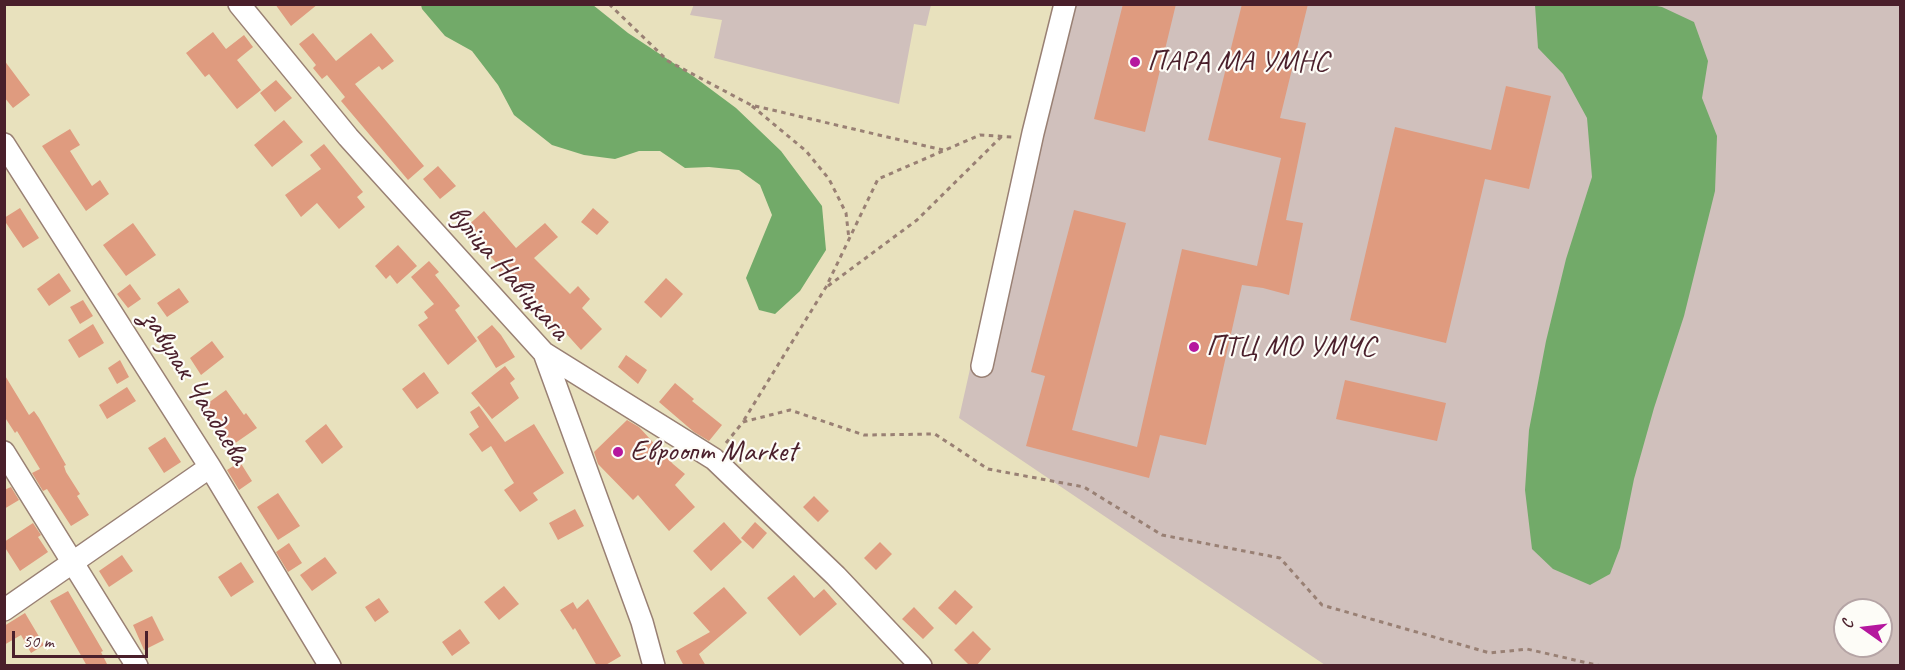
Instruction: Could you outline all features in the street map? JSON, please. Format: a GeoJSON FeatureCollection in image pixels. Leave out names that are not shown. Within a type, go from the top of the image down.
{"type":"FeatureCollection","features":[{"type":"Feature","properties":{"kind":"street","name":"вуліца Навіцкага"},"geometry":{"type":"LineString","coordinates":[[239,4],[348,137],[544,353],[642,622],[654,666]]}},
{"type":"Feature","properties":{"kind":"street"},"geometry":{"type":"LineString","coordinates":[[982,366],[1033,133],[1065,4]]}},
{"type":"Feature","properties":{"kind":"street","name":"завулак Чаадаева"},"geometry":{"type":"LineString","coordinates":[[4,144],[210,467],[330,666]]}},
{"type":"Feature","properties":{"kind":"street"},"geometry":{"type":"LineString","coordinates":[[544,353],[714,459],[836,576],[921,666]]}},
{"type":"Feature","properties":{"kind":"street"},"geometry":{"type":"LineString","coordinates":[[4,452],[137,666]]}},
{"type":"Feature","properties":{"kind":"street"},"geometry":{"type":"LineString","coordinates":[[4,610],[210,467]]}},
{"type":"Feature","properties":{"kind":"path"},"geometry":{"type":"LineString","coordinates":[[609,4],[668,61],[751,105],[806,151],[829,179],[846,213],[849,239]]}},
{"type":"Feature","properties":{"kind":"path"},"geometry":{"type":"LineString","coordinates":[[751,105],[945,150]]}},
{"type":"Feature","properties":{"kind":"path"},"geometry":{"type":"LineString","coordinates":[[714,459],[743,422],[826,286],[878,179],[980,135],[1022,137],[1033,133]]}},
{"type":"Feature","properties":{"kind":"path"},"geometry":{"type":"LineString","coordinates":[[826,286],[917,220],[1002,136]]}},
{"type":"Feature","properties":{"kind":"path"},"geometry":{"type":"LineString","coordinates":[[743,422],[790,410],[864,435],[935,434],[988,469],[1084,487],[1162,535],[1280,558],[1322,605],[1490,653],[1527,650],[1601,666]]}},
{"type":"Feature","properties":{"kind":"shaded area"},"geometry":{"type":"Polygon","coordinates":[[[694,4],[931,5],[926,26],[914,24],[899,104],[714,58],[722,20],[690,15],[694,4]]]}},
{"type":"Feature","properties":{"kind":"shaded area"},"geometry":{"type":"Polygon","coordinates":[[[1055,5],[1900,5],[1900,665],[1325,665],[959,418],[1024,129],[1055,5]]]}},
{"type":"Feature","properties":{"kind":"green space"},"geometry":{"type":"Polygon","coordinates":[[[421,5],[593,5],[628,33],[736,108],[781,151],[822,206],[826,250],[800,291],[775,314],[759,310],[746,278],[772,215],[760,185],[739,170],[709,167],[685,168],[660,151],[639,151],[615,159],[584,155],[552,145],[514,115],[498,85],[472,51],[445,36],[421,5]]]}},
{"type":"Feature","properties":{"kind":"green space"},"geometry":{"type":"Polygon","coordinates":[[[1535,5],[1652,5],[1662,7],[1694,22],[1708,61],[1702,98],[1717,136],[1715,191],[1684,316],[1634,479],[1620,548],[1610,574],[1590,585],[1553,569],[1532,549],[1525,490],[1529,430],[1546,341],[1566,259],[1592,177],[1587,118],[1563,74],[1538,48],[1535,5]]]}},
{"type":"Feature","properties":{"kind":"building"},"geometry":{"type":"Polygon","coordinates":[[[275,4],[318,4],[291,26],[275,4]]]}},
{"type":"Feature","properties":{"kind":"building","name":"ПАРА МА УМНС"},"geometry":{"type":"Polygon","coordinates":[[[1123,4],[1176,4],[1145,132],[1094,119],[1123,4]]]}},
{"type":"Feature","properties":{"kind":"building"},"geometry":{"type":"Polygon","coordinates":[[[1242,4],[1308,4],[1280,118],[1306,123],[1286,220],[1303,223],[1289,295],[1242,285],[1206,445],[1160,435],[1149,478],[1026,446],[1045,376],[1031,372],[1074,210],[1126,223],[1072,430],[1137,447],[1182,249],[1257,266],[1281,158],[1208,140],[1242,4]]]}},
{"type":"Feature","properties":{"kind":"building"},"geometry":{"type":"Polygon","coordinates":[[[213,32],[226,49],[244,35],[253,47],[237,60],[261,90],[237,109],[209,74],[205,77],[186,53],[213,32]]]}},
{"type":"Feature","properties":{"kind":"building"},"geometry":{"type":"Polygon","coordinates":[[[313,33],[336,61],[371,33],[394,61],[382,70],[379,66],[355,84],[424,166],[408,180],[341,101],[345,97],[327,75],[322,79],[313,68],[316,65],[299,44],[313,33]]]}},
{"type":"Feature","properties":{"kind":"building"},"geometry":{"type":"Polygon","coordinates":[[[4,60],[30,95],[13,108],[4,97],[4,60]]]}},
{"type":"Feature","properties":{"kind":"building"},"geometry":{"type":"Polygon","coordinates":[[[276,80],[292,98],[275,112],[260,93],[276,80]]]}},
{"type":"Feature","properties":{"kind":"building"},"geometry":{"type":"Polygon","coordinates":[[[1506,86],[1551,96],[1529,189],[1485,179],[1446,343],[1350,320],[1395,127],[1491,150],[1506,86]]]}},
{"type":"Feature","properties":{"kind":"building"},"geometry":{"type":"Polygon","coordinates":[[[284,120],[303,142],[272,167],[254,145],[284,120]]]}},
{"type":"Feature","properties":{"kind":"building"},"geometry":{"type":"Polygon","coordinates":[[[70,129],[80,145],[70,151],[92,186],[100,180],[109,194],[86,211],[42,146],[70,129]]]}},
{"type":"Feature","properties":{"kind":"building"},"geometry":{"type":"Polygon","coordinates":[[[324,144],[363,192],[357,197],[365,207],[339,229],[317,203],[301,217],[285,195],[321,169],[310,155],[324,144]]]}},
{"type":"Feature","properties":{"kind":"building"},"geometry":{"type":"Polygon","coordinates":[[[438,166],[456,186],[440,199],[423,179],[438,166]]]}},
{"type":"Feature","properties":{"kind":"building"},"geometry":{"type":"Polygon","coordinates":[[[20,208],[39,238],[23,248],[4,220],[20,208]]]}},
{"type":"Feature","properties":{"kind":"building"},"geometry":{"type":"Polygon","coordinates":[[[593,208],[609,222],[597,235],[581,222],[593,208]]]}},
{"type":"Feature","properties":{"kind":"building"},"geometry":{"type":"Polygon","coordinates":[[[484,211],[516,248],[545,223],[558,237],[534,258],[570,294],[578,286],[590,299],[582,308],[602,329],[581,350],[563,330],[558,336],[542,320],[545,317],[498,270],[501,268],[465,228],[484,211]]]}},
{"type":"Feature","properties":{"kind":"building"},"geometry":{"type":"Polygon","coordinates":[[[133,223],[156,255],[126,276],[103,245],[133,223]]]}},
{"type":"Feature","properties":{"kind":"building"},"geometry":{"type":"Polygon","coordinates":[[[398,245],[417,266],[397,284],[390,275],[386,279],[375,266],[398,245]]]}},
{"type":"Feature","properties":{"kind":"building"},"geometry":{"type":"Polygon","coordinates":[[[429,261],[439,272],[435,275],[460,306],[455,310],[477,341],[448,365],[418,325],[428,318],[424,312],[434,304],[411,277],[429,261]]]}},
{"type":"Feature","properties":{"kind":"building"},"geometry":{"type":"Polygon","coordinates":[[[59,273],[71,291],[49,306],[37,289],[59,273]]]}},
{"type":"Feature","properties":{"kind":"building"},"geometry":{"type":"Polygon","coordinates":[[[666,278],[683,294],[661,318],[644,302],[666,278]]]}},
{"type":"Feature","properties":{"kind":"building"},"geometry":{"type":"Polygon","coordinates":[[[130,284],[141,299],[128,308],[117,294],[130,284]]]}},
{"type":"Feature","properties":{"kind":"building"},"geometry":{"type":"Polygon","coordinates":[[[179,288],[189,302],[167,317],[157,303],[179,288]]]}},
{"type":"Feature","properties":{"kind":"building"},"geometry":{"type":"Polygon","coordinates":[[[83,300],[93,316],[80,324],[70,307],[83,300]]]}},
{"type":"Feature","properties":{"kind":"building"},"geometry":{"type":"Polygon","coordinates":[[[93,324],[104,343],[79,358],[68,340],[93,324]]]}},
{"type":"Feature","properties":{"kind":"building"},"geometry":{"type":"Polygon","coordinates":[[[492,325],[515,357],[496,368],[477,337],[492,325]]]}},
{"type":"Feature","properties":{"kind":"building"},"geometry":{"type":"Polygon","coordinates":[[[212,341],[224,357],[201,375],[190,358],[212,341]]]}},
{"type":"Feature","properties":{"kind":"building"},"geometry":{"type":"Polygon","coordinates":[[[626,355],[647,370],[638,384],[618,367],[626,355]]]}},
{"type":"Feature","properties":{"kind":"building"},"geometry":{"type":"Polygon","coordinates":[[[120,360],[129,377],[117,384],[108,368],[120,360]]]}},
{"type":"Feature","properties":{"kind":"building"},"geometry":{"type":"Polygon","coordinates":[[[505,366],[515,379],[510,383],[519,398],[492,419],[471,393],[505,366]]]}},
{"type":"Feature","properties":{"kind":"building"},"geometry":{"type":"Polygon","coordinates":[[[424,372],[439,393],[417,409],[402,389],[424,372]]]}},
{"type":"Feature","properties":{"kind":"building"},"geometry":{"type":"Polygon","coordinates":[[[4,374],[29,415],[34,411],[39,418],[66,465],[64,466],[66,472],[80,494],[77,496],[89,515],[71,526],[47,489],[43,491],[32,473],[40,469],[17,431],[15,433],[4,416],[4,374]]]}},
{"type":"Feature","properties":{"kind":"building"},"geometry":{"type":"Polygon","coordinates":[[[1345,380],[1446,403],[1437,441],[1336,419],[1345,380]]]}},
{"type":"Feature","properties":{"kind":"building"},"geometry":{"type":"Polygon","coordinates":[[[675,383],[694,399],[692,401],[722,425],[709,441],[694,432],[659,402],[675,383]]]}},
{"type":"Feature","properties":{"kind":"building"},"geometry":{"type":"Polygon","coordinates":[[[127,387],[136,401],[107,419],[99,405],[127,387]]]}},
{"type":"Feature","properties":{"kind":"building"},"geometry":{"type":"Polygon","coordinates":[[[226,390],[244,415],[246,413],[257,428],[231,446],[204,406],[226,390]]]}},
{"type":"Feature","properties":{"kind":"building"},"geometry":{"type":"Polygon","coordinates":[[[479,406],[505,442],[534,424],[564,473],[533,493],[538,500],[520,512],[504,490],[514,483],[491,446],[482,452],[469,434],[479,427],[470,412],[479,406]]]}},
{"type":"Feature","properties":{"kind":"building"},"geometry":{"type":"Polygon","coordinates":[[[627,420],[639,427],[685,474],[675,485],[695,507],[669,531],[638,495],[633,500],[598,464],[594,452],[627,420]]]}},
{"type":"Feature","properties":{"kind":"building"},"geometry":{"type":"Polygon","coordinates":[[[326,424],[343,447],[322,464],[305,441],[326,424]]]}},
{"type":"Feature","properties":{"kind":"building"},"geometry":{"type":"Polygon","coordinates":[[[165,437],[181,462],[164,473],[148,448],[165,437]]]}},
{"type":"Feature","properties":{"kind":"building"},"geometry":{"type":"Polygon","coordinates":[[[240,462],[252,481],[239,490],[227,470],[240,462]]]}},
{"type":"Feature","properties":{"kind":"building"},"geometry":{"type":"Polygon","coordinates":[[[11,487],[19,500],[4,509],[4,490],[11,487]]]}},
{"type":"Feature","properties":{"kind":"building"},"geometry":{"type":"Polygon","coordinates":[[[278,493],[300,526],[278,540],[257,507],[278,493]]]}},
{"type":"Feature","properties":{"kind":"building"},"geometry":{"type":"Polygon","coordinates":[[[814,496],[829,511],[818,522],[803,507],[814,496]]]}},
{"type":"Feature","properties":{"kind":"building"},"geometry":{"type":"Polygon","coordinates":[[[575,509],[584,526],[558,540],[549,523],[575,509]]]}},
{"type":"Feature","properties":{"kind":"building"},"geometry":{"type":"Polygon","coordinates":[[[724,522],[742,542],[711,571],[693,551],[724,522]]]}},
{"type":"Feature","properties":{"kind":"building"},"geometry":{"type":"Polygon","coordinates":[[[755,522],[767,533],[753,549],[741,538],[755,522]]]}},
{"type":"Feature","properties":{"kind":"building"},"geometry":{"type":"Polygon","coordinates":[[[33,523],[41,535],[38,537],[48,552],[20,571],[4,546],[4,542],[33,523]]]}},
{"type":"Feature","properties":{"kind":"building"},"geometry":{"type":"Polygon","coordinates":[[[880,542],[892,554],[876,570],[864,558],[880,542]]]}},
{"type":"Feature","properties":{"kind":"building"},"geometry":{"type":"Polygon","coordinates":[[[289,543],[302,563],[288,572],[276,552],[289,543]]]}},
{"type":"Feature","properties":{"kind":"building"},"geometry":{"type":"Polygon","coordinates":[[[122,555],[133,571],[109,587],[99,571],[122,555]]]}},
{"type":"Feature","properties":{"kind":"building"},"geometry":{"type":"Polygon","coordinates":[[[325,557],[337,573],[312,591],[300,575],[325,557]]]}},
{"type":"Feature","properties":{"kind":"building"},"geometry":{"type":"Polygon","coordinates":[[[241,562],[254,582],[231,597],[218,577],[241,562]]]}},
{"type":"Feature","properties":{"kind":"building"},"geometry":{"type":"Polygon","coordinates":[[[794,575],[814,598],[824,589],[837,604],[800,636],[767,598],[794,575]]]}},
{"type":"Feature","properties":{"kind":"building"},"geometry":{"type":"Polygon","coordinates":[[[504,586],[519,604],[499,620],[484,602],[504,586]]]}},
{"type":"Feature","properties":{"kind":"building"},"geometry":{"type":"Polygon","coordinates":[[[724,587],[747,613],[699,654],[706,666],[684,666],[676,651],[710,632],[693,613],[724,587]]]}},
{"type":"Feature","properties":{"kind":"building"},"geometry":{"type":"Polygon","coordinates":[[[955,590],[973,607],[956,625],[938,608],[955,590]]]}},
{"type":"Feature","properties":{"kind":"building"},"geometry":{"type":"Polygon","coordinates":[[[68,591],[103,651],[101,652],[108,666],[87,666],[50,601],[68,591]]]}},
{"type":"Feature","properties":{"kind":"building"},"geometry":{"type":"Polygon","coordinates":[[[379,598],[389,612],[375,622],[365,607],[379,598]]]}},
{"type":"Feature","properties":{"kind":"building"},"geometry":{"type":"Polygon","coordinates":[[[588,599],[621,656],[604,666],[597,666],[575,628],[573,630],[560,610],[573,602],[577,609],[588,599]]]}},
{"type":"Feature","properties":{"kind":"building"},"geometry":{"type":"Polygon","coordinates":[[[914,607],[934,628],[923,639],[902,619],[914,607]]]}},
{"type":"Feature","properties":{"kind":"building"},"geometry":{"type":"Polygon","coordinates":[[[25,613],[44,645],[31,653],[21,635],[4,645],[4,626],[25,613]]]}},
{"type":"Feature","properties":{"kind":"building"},"geometry":{"type":"Polygon","coordinates":[[[152,616],[164,640],[144,650],[133,625],[152,616]]]}},
{"type":"Feature","properties":{"kind":"building"},"geometry":{"type":"Polygon","coordinates":[[[460,629],[470,643],[452,656],[442,642],[460,629]]]}},
{"type":"Feature","properties":{"kind":"building"},"geometry":{"type":"Polygon","coordinates":[[[973,631],[991,649],[976,666],[970,666],[954,650],[973,631]]]}},
{"type":"Feature","properties":{"kind":"place","name":"ПАРА МА УМНС"},"geometry":{"type":"Point","coordinates":[1135,62]}},
{"type":"Feature","properties":{"kind":"place","name":"ПТЦ МО УМЧС"},"geometry":{"type":"Point","coordinates":[1194,347]}},
{"type":"Feature","properties":{"kind":"place","name":"Евроопт Market"},"geometry":{"type":"Point","coordinates":[618,452]}}]}
